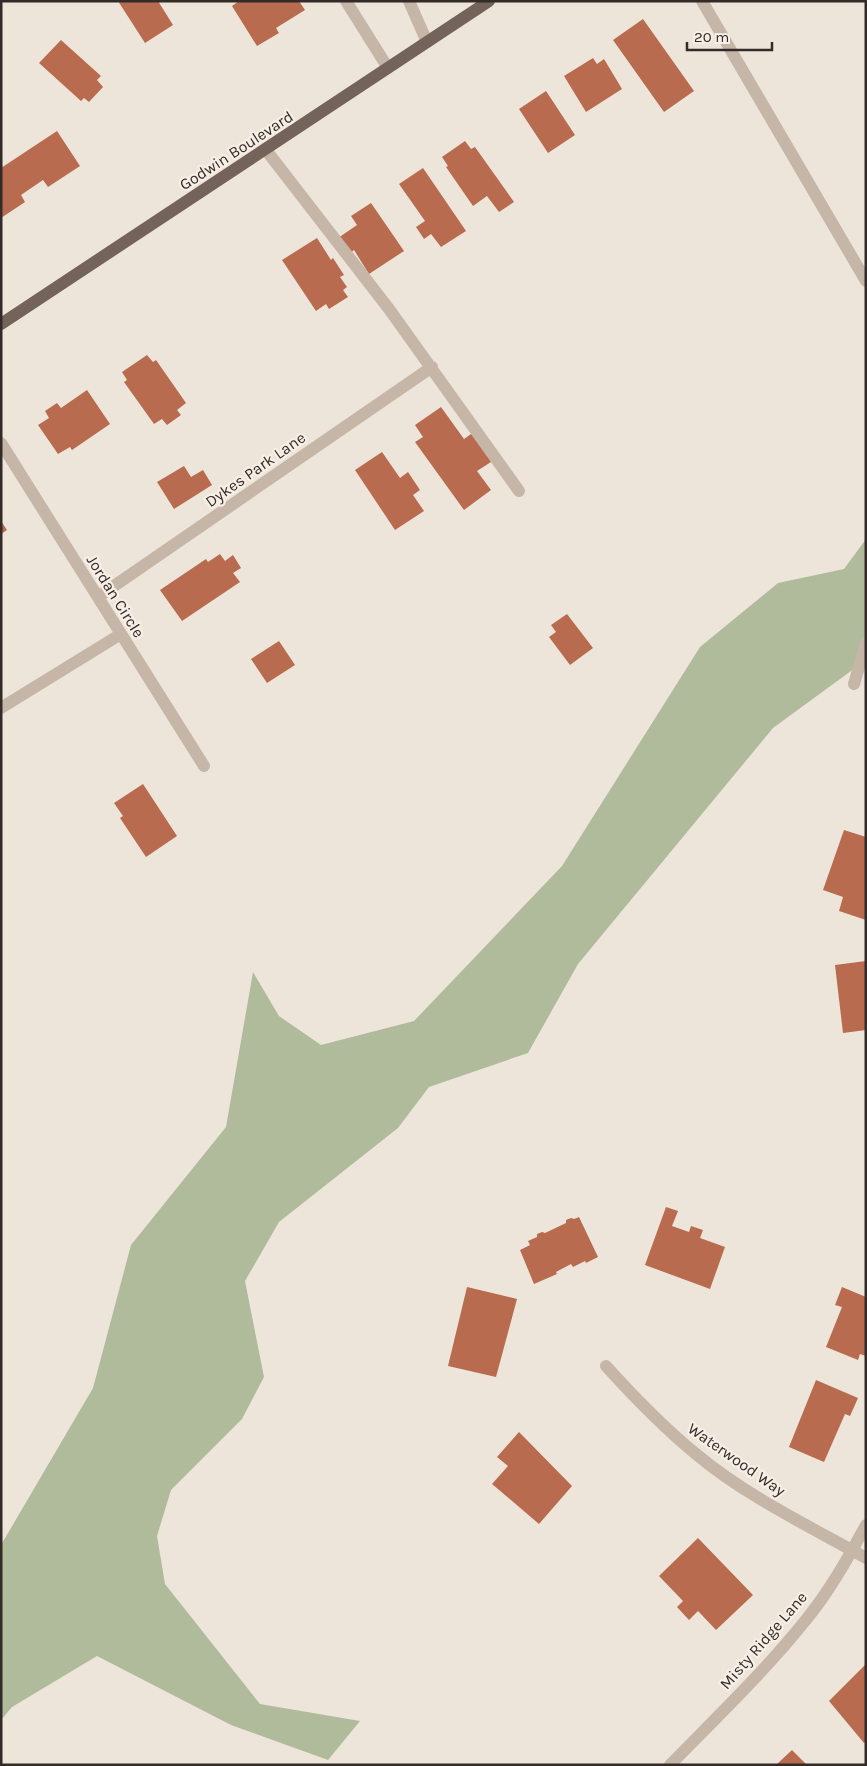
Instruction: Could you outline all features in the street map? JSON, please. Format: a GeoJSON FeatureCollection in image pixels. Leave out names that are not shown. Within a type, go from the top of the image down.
{"type":"FeatureCollection","features":[{"type":"Feature","properties":{"kind":"main road","name":"Godwin Boulevard"},"geometry":{"type":"LineString","coordinates":[[1,324],[489,1]]}},
{"type":"Feature","properties":{"kind":"street"},"geometry":{"type":"LineString","coordinates":[[346,1],[388,68]]}},
{"type":"Feature","properties":{"kind":"street"},"geometry":{"type":"LineString","coordinates":[[409,1],[427,42]]}},
{"type":"Feature","properties":{"kind":"street"},"geometry":{"type":"LineString","coordinates":[[702,1],[866,281]]}},
{"type":"Feature","properties":{"kind":"street"},"geometry":{"type":"LineString","coordinates":[[266,150],[432,367],[519,491]]}},
{"type":"Feature","properties":{"kind":"street","name":"Dykes Park Lane"},"geometry":{"type":"LineString","coordinates":[[98,597],[432,367]]}},
{"type":"Feature","properties":{"kind":"street","name":"Jordan Circle"},"geometry":{"type":"LineString","coordinates":[[1,443],[204,766]]}},
{"type":"Feature","properties":{"kind":"street"},"geometry":{"type":"LineString","coordinates":[[1,708],[121,634]]}},
{"type":"Feature","properties":{"kind":"street"},"geometry":{"type":"LineString","coordinates":[[854,684],[866,642]]}},
{"type":"Feature","properties":{"kind":"street","name":"Waterwood Way"},"geometry":{"type":"LineString","coordinates":[[606,1366],[649,1413],[697,1455],[749,1492],[866,1558]]}},
{"type":"Feature","properties":{"kind":"street","name":"Misty Ridge Lane"},"geometry":{"type":"LineString","coordinates":[[670,1765],[738,1696],[806,1620],[852,1550],[866,1525]]}},
{"type":"Feature","properties":{"kind":"green space"},"geometry":{"type":"Polygon","coordinates":[[[866,539],[866,660],[773,728],[578,964],[528,1053],[429,1087],[398,1128],[279,1222],[245,1281],[264,1377],[242,1419],[171,1490],[157,1536],[165,1584],[260,1704],[360,1721],[328,1760],[231,1725],[97,1656],[12,1707],[1,1720],[1,1545],[93,1388],[131,1245],[226,1127],[253,972],[279,1016],[321,1045],[414,1021],[562,866],[700,647],[778,583],[844,569],[866,539]]]}},
{"type":"Feature","properties":{"kind":"building"},"geometry":{"type":"Polygon","coordinates":[[[118,1],[158,1],[173,25],[145,43],[118,1]]]}},
{"type":"Feature","properties":{"kind":"building"},"geometry":{"type":"Polygon","coordinates":[[[239,1],[299,1],[305,10],[276,28],[279,33],[257,46],[232,6],[239,1]]]}},
{"type":"Feature","properties":{"kind":"building"},"geometry":{"type":"Polygon","coordinates":[[[643,19],[694,91],[664,112],[613,40],[643,19]]]}},
{"type":"Feature","properties":{"kind":"building"},"geometry":{"type":"Polygon","coordinates":[[[61,40],[101,76],[97,80],[103,87],[89,102],[84,98],[81,101],[39,63],[61,40]]]}},
{"type":"Feature","properties":{"kind":"building"},"geometry":{"type":"Polygon","coordinates":[[[593,58],[597,64],[604,59],[622,89],[586,112],[564,76],[593,58]]]}},
{"type":"Feature","properties":{"kind":"building"},"geometry":{"type":"Polygon","coordinates":[[[546,91],[575,135],[548,153],[519,109],[546,91]]]}},
{"type":"Feature","properties":{"kind":"building"},"geometry":{"type":"Polygon","coordinates":[[[57,131],[80,166],[48,187],[43,180],[21,195],[25,202],[1,218],[1,168],[57,131]]]}},
{"type":"Feature","properties":{"kind":"building"},"geometry":{"type":"Polygon","coordinates":[[[465,141],[471,149],[475,147],[514,202],[499,212],[487,196],[473,206],[446,167],[448,166],[442,157],[465,141]]]}},
{"type":"Feature","properties":{"kind":"building"},"geometry":{"type":"Polygon","coordinates":[[[423,168],[466,231],[441,247],[431,234],[424,239],[416,227],[425,221],[399,184],[423,168]]]}},
{"type":"Feature","properties":{"kind":"building"},"geometry":{"type":"Polygon","coordinates":[[[371,203],[404,251],[369,274],[354,250],[349,254],[338,238],[357,225],[351,216],[371,203]]]}},
{"type":"Feature","properties":{"kind":"building"},"geometry":{"type":"Polygon","coordinates":[[[317,238],[331,260],[333,258],[344,275],[340,277],[347,287],[343,290],[348,297],[329,309],[326,304],[316,311],[282,260],[317,238]]]}},
{"type":"Feature","properties":{"kind":"building"},"geometry":{"type":"Polygon","coordinates":[[[147,355],[153,362],[156,360],[186,403],[177,410],[181,415],[167,425],[162,419],[154,424],[124,382],[127,380],[122,372],[147,355]]]}},
{"type":"Feature","properties":{"kind":"building"},"geometry":{"type":"Polygon","coordinates":[[[87,390],[110,424],[72,450],[70,447],[58,454],[38,425],[49,418],[45,411],[57,403],[61,408],[87,390]]]}},
{"type":"Feature","properties":{"kind":"building"},"geometry":{"type":"Polygon","coordinates":[[[441,407],[464,439],[474,432],[494,460],[477,471],[491,490],[464,510],[415,442],[423,437],[415,425],[441,407]]]}},
{"type":"Feature","properties":{"kind":"building"},"geometry":{"type":"Polygon","coordinates":[[[382,452],[400,478],[408,472],[420,490],[413,495],[424,511],[395,530],[355,470],[382,452]]]}},
{"type":"Feature","properties":{"kind":"building"},"geometry":{"type":"Polygon","coordinates":[[[184,466],[191,477],[203,470],[212,485],[174,509],[157,482],[184,466]]]}},
{"type":"Feature","properties":{"kind":"building"},"geometry":{"type":"Polygon","coordinates":[[[1,521],[7,530],[1,534],[1,521]]]}},
{"type":"Feature","properties":{"kind":"building"},"geometry":{"type":"Polygon","coordinates":[[[220,554],[225,561],[233,555],[241,568],[233,573],[240,582],[182,621],[160,590],[206,559],[208,562],[220,554]]]}},
{"type":"Feature","properties":{"kind":"building"},"geometry":{"type":"Polygon","coordinates":[[[567,614],[593,648],[570,665],[549,637],[556,632],[551,625],[567,614]]]}},
{"type":"Feature","properties":{"kind":"building"},"geometry":{"type":"Polygon","coordinates":[[[279,641],[295,665],[267,683],[251,659],[279,641]]]}},
{"type":"Feature","properties":{"kind":"building"},"geometry":{"type":"Polygon","coordinates":[[[143,784],[177,836],[146,857],[120,818],[123,816],[114,803],[143,784]]]}},
{"type":"Feature","properties":{"kind":"building"},"geometry":{"type":"Polygon","coordinates":[[[844,830],[866,837],[866,920],[839,911],[843,897],[823,890],[844,830]]]}},
{"type":"Feature","properties":{"kind":"building"},"geometry":{"type":"Polygon","coordinates":[[[866,961],[866,1030],[843,1033],[835,965],[866,961]]]}},
{"type":"Feature","properties":{"kind":"building"},"geometry":{"type":"Polygon","coordinates":[[[666,1207],[678,1211],[672,1226],[689,1232],[691,1226],[703,1230],[700,1238],[725,1247],[710,1289],[645,1265],[666,1207]]]}},
{"type":"Feature","properties":{"kind":"building"},"geometry":{"type":"Polygon","coordinates":[[[579,1217],[598,1257],[573,1267],[571,1264],[556,1272],[557,1274],[534,1284],[520,1250],[530,1245],[528,1241],[537,1237],[537,1234],[545,1233],[566,1223],[566,1220],[579,1217]]]}},
{"type":"Feature","properties":{"kind":"building"},"geometry":{"type":"Polygon","coordinates":[[[467,1287],[517,1299],[496,1377],[448,1366],[467,1287]]]}},
{"type":"Feature","properties":{"kind":"building"},"geometry":{"type":"Polygon","coordinates":[[[842,1287],[866,1297],[866,1356],[860,1354],[858,1360],[826,1347],[842,1307],[835,1305],[842,1287]]]}},
{"type":"Feature","properties":{"kind":"building"},"geometry":{"type":"Polygon","coordinates":[[[816,1380],[858,1398],[850,1416],[845,1414],[824,1462],[789,1447],[816,1380]]]}},
{"type":"Feature","properties":{"kind":"building"},"geometry":{"type":"Polygon","coordinates":[[[519,1432],[572,1486],[539,1524],[492,1484],[508,1466],[497,1457],[519,1432]]]}},
{"type":"Feature","properties":{"kind":"building"},"geometry":{"type":"Polygon","coordinates":[[[698,1538],[753,1595],[716,1630],[698,1611],[689,1620],[677,1607],[683,1601],[659,1576],[698,1538]]]}},
{"type":"Feature","properties":{"kind":"building"},"geometry":{"type":"Polygon","coordinates":[[[866,1664],[866,1741],[864,1743],[829,1701],[866,1664]]]}},
{"type":"Feature","properties":{"kind":"building"},"geometry":{"type":"Polygon","coordinates":[[[792,1750],[807,1765],[776,1765],[792,1750]]]}}]}
